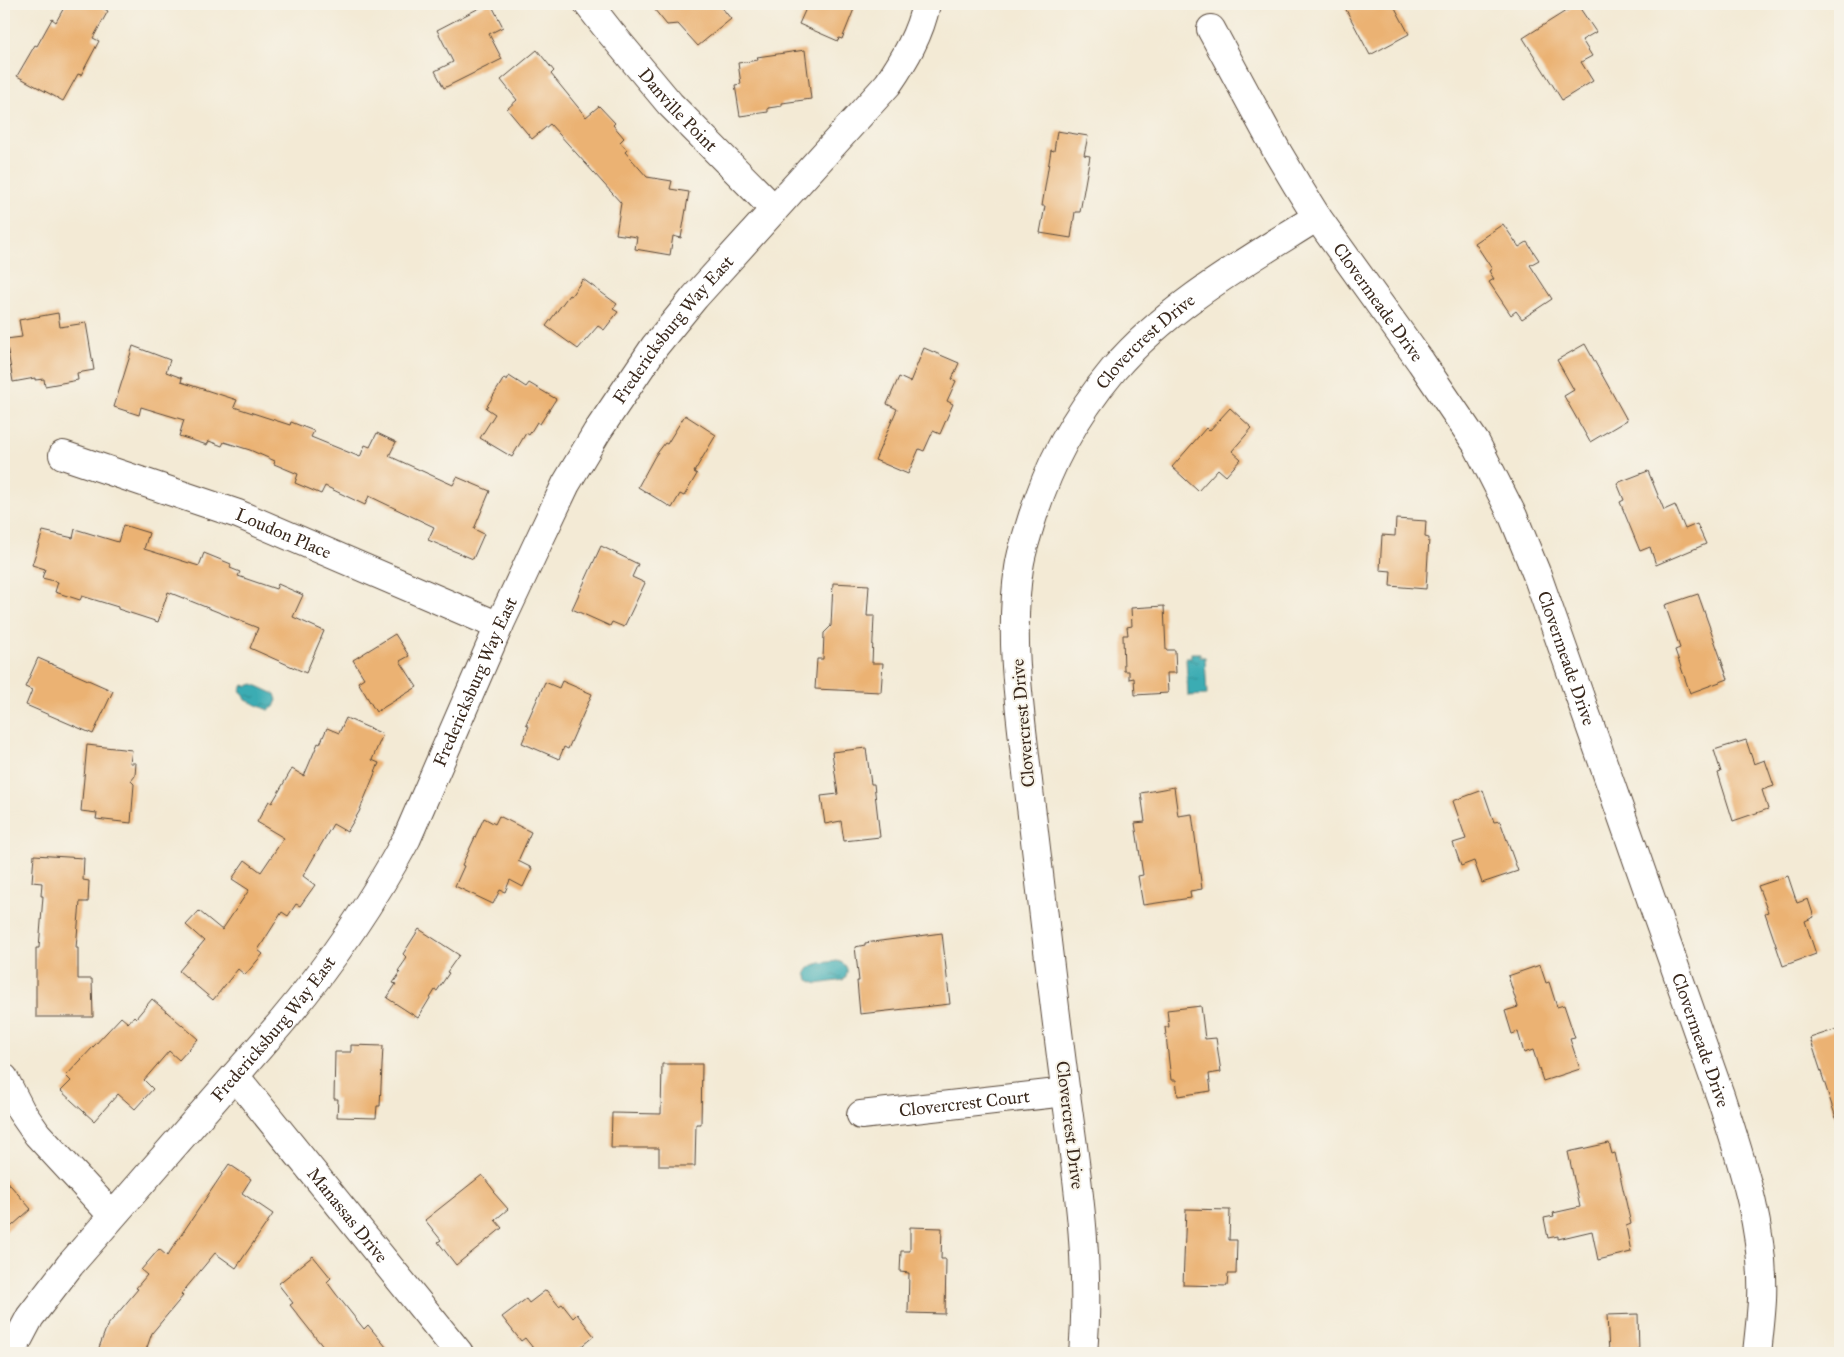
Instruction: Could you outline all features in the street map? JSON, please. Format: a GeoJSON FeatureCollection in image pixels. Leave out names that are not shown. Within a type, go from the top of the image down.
{"type":"FeatureCollection","features":[{"type":"Feature","properties":{"kind":"street","name":"Danville Point"},"geometry":{"type":"LineString","coordinates":[[588,4],[670,104],[774,209]]}},
{"type":"Feature","properties":{"kind":"street","name":"Fredericksburg Way East"},"geometry":{"type":"LineString","coordinates":[[11,1353],[22,1330],[40,1303],[112,1215],[314,984],[344,943],[390,870],[424,802],[499,626],[566,484],[580,460],[635,375],[695,297],[888,84],[912,47],[926,4]]}},
{"type":"Feature","properties":{"kind":"street","name":"Clovermeade Drive"},"geometry":{"type":"LineString","coordinates":[[1211,29],[1278,153],[1317,217],[1421,362],[1476,443],[1513,516],[1537,575],[1721,1098],[1740,1159],[1754,1213],[1762,1278],[1757,1353]]}},
{"type":"Feature","properties":{"kind":"street","name":"Clovercrest Drive"},"geometry":{"type":"LineString","coordinates":[[1083,1353],[1086,1290],[1085,1247],[1018,700],[1016,599],[1024,544],[1039,496],[1051,466],[1080,414],[1116,367],[1146,336],[1182,305],[1317,217]]}},
{"type":"Feature","properties":{"kind":"street","name":"Loudon Place"},"geometry":{"type":"LineString","coordinates":[[62,454],[238,514],[499,626]]}},
{"type":"Feature","properties":{"kind":"street","name":"Manassas Drive"},"geometry":{"type":"LineString","coordinates":[[235,1076],[460,1353]]}},
{"type":"Feature","properties":{"kind":"street"},"geometry":{"type":"LineString","coordinates":[[4,1078],[21,1111],[37,1134],[112,1215]]}},
{"type":"Feature","properties":{"kind":"street","name":"Clovercrest Court"},"geometry":{"type":"LineString","coordinates":[[861,1115],[1066,1092]]}},
{"type":"Feature","properties":{"kind":"water"},"geometry":{"type":"Polygon","coordinates":[[[1191,653],[1200,653],[1200,657],[1205,657],[1207,695],[1188,696],[1186,658],[1191,658],[1191,653]]]}},
{"type":"Feature","properties":{"kind":"water"},"geometry":{"type":"Polygon","coordinates":[[[253,684],[275,694],[277,700],[274,707],[268,710],[246,700],[240,691],[243,685],[253,684]]]}},
{"type":"Feature","properties":{"kind":"water"},"geometry":{"type":"Polygon","coordinates":[[[837,961],[847,968],[847,974],[843,980],[817,984],[808,980],[806,973],[811,966],[837,961]]]}},
{"type":"Feature","properties":{"kind":"building"},"geometry":{"type":"Polygon","coordinates":[[[66,4],[96,4],[108,11],[93,38],[99,41],[81,75],[78,74],[63,101],[17,76],[52,19],[56,22],[66,4]]]}},
{"type":"Feature","properties":{"kind":"building"},"geometry":{"type":"Polygon","coordinates":[[[487,4],[491,4],[503,27],[489,34],[502,59],[444,88],[435,71],[453,62],[437,30],[487,4]]]}},
{"type":"Feature","properties":{"kind":"building"},"geometry":{"type":"Polygon","coordinates":[[[650,4],[719,4],[731,19],[698,46],[678,24],[667,25],[650,4]]]}},
{"type":"Feature","properties":{"kind":"building"},"geometry":{"type":"Polygon","coordinates":[[[808,4],[856,4],[842,39],[839,38],[838,41],[799,24],[808,4]]]}},
{"type":"Feature","properties":{"kind":"building"},"geometry":{"type":"Polygon","coordinates":[[[1343,4],[1393,4],[1409,34],[1370,55],[1343,4]]]}},
{"type":"Feature","properties":{"kind":"building"},"geometry":{"type":"Polygon","coordinates":[[[1577,4],[1596,32],[1582,40],[1592,56],[1581,62],[1593,81],[1562,100],[1523,38],[1577,4]]]}},
{"type":"Feature","properties":{"kind":"building"},"geometry":{"type":"Polygon","coordinates":[[[537,50],[554,71],[551,74],[586,117],[599,106],[615,123],[613,125],[624,138],[620,142],[627,150],[625,152],[647,177],[672,181],[670,189],[689,192],[681,238],[673,236],[670,255],[635,249],[637,237],[616,234],[621,203],[550,124],[532,139],[507,109],[517,100],[501,80],[537,50]]]}},
{"type":"Feature","properties":{"kind":"building"},"geometry":{"type":"Polygon","coordinates":[[[805,50],[811,99],[782,103],[782,106],[768,108],[768,112],[740,116],[735,85],[741,84],[738,63],[758,60],[757,57],[805,50]]]}},
{"type":"Feature","properties":{"kind":"building"},"geometry":{"type":"Polygon","coordinates":[[[1057,131],[1088,136],[1084,155],[1090,156],[1080,212],[1075,212],[1071,238],[1040,233],[1045,206],[1042,206],[1051,150],[1054,151],[1057,131]]]}},
{"type":"Feature","properties":{"kind":"building"},"geometry":{"type":"Polygon","coordinates":[[[1503,224],[1519,247],[1527,242],[1539,260],[1530,265],[1552,299],[1522,319],[1516,311],[1511,315],[1489,282],[1494,279],[1489,271],[1492,269],[1475,243],[1503,224]]]}},
{"type":"Feature","properties":{"kind":"building"},"geometry":{"type":"Polygon","coordinates":[[[583,279],[617,304],[613,309],[618,312],[604,330],[598,326],[578,349],[546,326],[583,279]]]}},
{"type":"Feature","properties":{"kind":"building"},"geometry":{"type":"Polygon","coordinates":[[[58,313],[60,327],[86,323],[94,370],[77,373],[78,380],[45,386],[44,379],[35,380],[35,378],[13,382],[6,339],[22,337],[19,320],[58,313]]]}},
{"type":"Feature","properties":{"kind":"building"},"geometry":{"type":"Polygon","coordinates":[[[1585,344],[1627,420],[1590,442],[1564,396],[1574,390],[1557,360],[1585,344]]]}},
{"type":"Feature","properties":{"kind":"building"},"geometry":{"type":"Polygon","coordinates":[[[133,346],[170,360],[166,372],[182,378],[181,382],[237,400],[234,407],[290,425],[291,422],[314,431],[311,437],[360,457],[365,445],[370,447],[377,433],[396,442],[389,456],[453,485],[457,477],[490,491],[474,529],[484,534],[473,559],[428,540],[434,527],[369,496],[365,505],[325,486],[321,494],[295,483],[298,474],[274,464],[275,461],[250,450],[224,442],[222,446],[209,441],[207,445],[179,436],[184,420],[141,407],[139,415],[114,407],[133,346]]]}},
{"type":"Feature","properties":{"kind":"building"},"geometry":{"type":"Polygon","coordinates":[[[924,348],[959,363],[952,379],[956,381],[947,401],[953,404],[940,434],[933,431],[924,451],[919,449],[908,474],[875,460],[897,409],[887,404],[899,377],[910,382],[924,348]]]}},
{"type":"Feature","properties":{"kind":"building"},"geometry":{"type":"Polygon","coordinates":[[[509,376],[526,387],[529,383],[556,399],[540,424],[537,422],[529,435],[526,433],[512,457],[480,438],[495,414],[486,408],[504,378],[507,380],[509,376]]]}},
{"type":"Feature","properties":{"kind":"building"},"geometry":{"type":"Polygon","coordinates":[[[1230,408],[1252,428],[1232,451],[1241,459],[1226,476],[1218,469],[1198,491],[1172,467],[1206,428],[1209,431],[1230,408]]]}},
{"type":"Feature","properties":{"kind":"building"},"geometry":{"type":"Polygon","coordinates":[[[685,415],[716,435],[694,472],[697,474],[684,496],[680,494],[672,508],[638,487],[655,456],[665,443],[667,444],[685,415]]]}},
{"type":"Feature","properties":{"kind":"building"},"geometry":{"type":"Polygon","coordinates":[[[1648,471],[1664,510],[1675,505],[1685,529],[1697,524],[1706,544],[1656,565],[1650,547],[1640,551],[1620,502],[1624,500],[1617,483],[1648,471]]]}},
{"type":"Feature","properties":{"kind":"building"},"geometry":{"type":"Polygon","coordinates":[[[1396,519],[1426,521],[1425,537],[1429,538],[1426,589],[1390,586],[1391,571],[1380,570],[1382,535],[1395,536],[1396,519]]]}},
{"type":"Feature","properties":{"kind":"building"},"geometry":{"type":"Polygon","coordinates":[[[123,525],[149,533],[144,549],[199,566],[204,553],[231,564],[230,568],[240,572],[238,576],[276,589],[278,584],[303,595],[293,617],[324,631],[306,673],[250,648],[258,628],[168,592],[158,622],[82,596],[80,600],[55,592],[58,582],[42,578],[45,569],[32,565],[43,531],[73,538],[75,529],[118,542],[123,525]]]}},
{"type":"Feature","properties":{"kind":"building"},"geometry":{"type":"Polygon","coordinates":[[[601,546],[638,564],[632,577],[645,583],[624,627],[612,622],[610,626],[572,609],[601,546]]]}},
{"type":"Feature","properties":{"kind":"building"},"geometry":{"type":"Polygon","coordinates":[[[833,583],[869,585],[867,616],[874,616],[872,663],[883,663],[881,692],[815,689],[817,659],[823,659],[824,633],[831,626],[833,583]]]}},
{"type":"Feature","properties":{"kind":"building"},"geometry":{"type":"Polygon","coordinates":[[[1698,594],[1728,679],[1690,693],[1675,650],[1680,648],[1665,605],[1698,594]]]}},
{"type":"Feature","properties":{"kind":"building"},"geometry":{"type":"Polygon","coordinates":[[[1164,606],[1166,650],[1175,650],[1176,673],[1167,673],[1168,693],[1135,695],[1134,678],[1129,679],[1129,671],[1124,671],[1123,635],[1128,635],[1127,627],[1132,626],[1131,608],[1164,606]]]}},
{"type":"Feature","properties":{"kind":"building"},"geometry":{"type":"Polygon","coordinates":[[[395,634],[409,656],[400,661],[417,687],[376,712],[358,682],[364,678],[353,660],[395,634]]]}},
{"type":"Feature","properties":{"kind":"building"},"geometry":{"type":"Polygon","coordinates":[[[38,658],[113,691],[93,734],[26,705],[32,690],[25,687],[38,658]]]}},
{"type":"Feature","properties":{"kind":"building"},"geometry":{"type":"Polygon","coordinates":[[[562,681],[592,694],[568,749],[564,747],[559,759],[522,743],[529,726],[526,724],[545,682],[559,688],[562,681]]]}},
{"type":"Feature","properties":{"kind":"building"},"geometry":{"type":"Polygon","coordinates":[[[346,718],[383,734],[372,760],[379,763],[359,812],[347,832],[333,824],[303,876],[315,885],[300,906],[296,904],[288,916],[282,912],[258,950],[263,954],[245,975],[238,969],[213,1000],[179,971],[204,941],[186,925],[199,911],[222,930],[249,890],[232,879],[245,860],[261,872],[284,838],[257,822],[269,801],[272,803],[292,769],[304,776],[318,743],[320,744],[327,728],[339,733],[346,718]]]}},
{"type":"Feature","properties":{"kind":"building"},"geometry":{"type":"Polygon","coordinates":[[[1746,740],[1754,764],[1765,760],[1774,786],[1762,790],[1768,809],[1733,821],[1718,773],[1721,772],[1714,750],[1746,740]]]}},
{"type":"Feature","properties":{"kind":"building"},"geometry":{"type":"Polygon","coordinates":[[[87,745],[132,750],[130,763],[136,763],[135,776],[131,781],[134,784],[131,823],[96,819],[97,813],[81,811],[87,745]]]}},
{"type":"Feature","properties":{"kind":"building"},"geometry":{"type":"Polygon","coordinates":[[[866,748],[871,784],[874,784],[880,837],[844,841],[841,821],[825,824],[821,796],[838,794],[832,752],[866,748]]]}},
{"type":"Feature","properties":{"kind":"building"},"geometry":{"type":"Polygon","coordinates":[[[1174,787],[1178,816],[1192,814],[1202,889],[1190,891],[1191,898],[1143,905],[1138,876],[1143,875],[1135,823],[1145,822],[1141,793],[1174,787]]]}},
{"type":"Feature","properties":{"kind":"building"},"geometry":{"type":"Polygon","coordinates":[[[1483,790],[1494,822],[1500,821],[1518,871],[1482,883],[1474,861],[1461,866],[1453,843],[1466,839],[1453,801],[1483,790]]]}},
{"type":"Feature","properties":{"kind":"building"},"geometry":{"type":"Polygon","coordinates":[[[499,816],[531,832],[518,861],[532,868],[523,887],[510,880],[505,892],[500,890],[493,904],[455,886],[464,866],[462,865],[484,818],[495,824],[499,816]]]}},
{"type":"Feature","properties":{"kind":"building"},"geometry":{"type":"Polygon","coordinates":[[[34,855],[84,858],[83,880],[89,881],[88,902],[80,902],[76,948],[78,948],[78,979],[92,979],[93,1017],[36,1017],[36,948],[39,948],[43,896],[41,896],[42,883],[32,882],[34,855]]]}},
{"type":"Feature","properties":{"kind":"building"},"geometry":{"type":"Polygon","coordinates":[[[1788,876],[1797,903],[1808,899],[1814,917],[1805,921],[1816,954],[1783,966],[1765,913],[1768,912],[1758,886],[1788,876]]]}},
{"type":"Feature","properties":{"kind":"building"},"geometry":{"type":"Polygon","coordinates":[[[419,929],[459,955],[418,1018],[387,998],[396,984],[393,983],[400,973],[398,971],[407,958],[403,954],[419,929]]]}},
{"type":"Feature","properties":{"kind":"building"},"geometry":{"type":"Polygon","coordinates":[[[942,933],[950,1004],[860,1014],[855,947],[865,945],[865,943],[942,933]]]}},
{"type":"Feature","properties":{"kind":"building"},"geometry":{"type":"Polygon","coordinates":[[[1540,965],[1546,983],[1549,982],[1557,1007],[1564,1005],[1575,1038],[1570,1039],[1580,1069],[1543,1081],[1533,1050],[1524,1053],[1518,1032],[1512,1034],[1505,1011],[1518,1007],[1508,976],[1540,965]]]}},
{"type":"Feature","properties":{"kind":"building"},"geometry":{"type":"Polygon","coordinates":[[[152,999],[198,1039],[179,1060],[169,1051],[144,1080],[153,1089],[135,1109],[118,1094],[94,1121],[61,1091],[71,1081],[66,1076],[121,1017],[128,1023],[134,1016],[136,1018],[152,999]]]}},
{"type":"Feature","properties":{"kind":"building"},"geometry":{"type":"Polygon","coordinates":[[[1201,1006],[1205,1039],[1216,1038],[1221,1072],[1209,1074],[1211,1091],[1178,1096],[1176,1080],[1171,1080],[1165,1027],[1169,1027],[1167,1010],[1201,1006]]]}},
{"type":"Feature","properties":{"kind":"building"},"geometry":{"type":"Polygon","coordinates":[[[1840,1028],[1840,1117],[1836,1118],[1810,1038],[1840,1028]]]}},
{"type":"Feature","properties":{"kind":"building"},"geometry":{"type":"Polygon","coordinates":[[[351,1045],[383,1046],[380,1106],[377,1106],[376,1118],[337,1117],[338,1099],[334,1099],[335,1052],[351,1052],[351,1045]]]}},
{"type":"Feature","properties":{"kind":"building"},"geometry":{"type":"Polygon","coordinates":[[[662,1064],[702,1064],[701,1124],[696,1124],[695,1166],[659,1166],[659,1148],[611,1148],[612,1113],[661,1114],[662,1064]]]}},
{"type":"Feature","properties":{"kind":"building"},"geometry":{"type":"Polygon","coordinates":[[[1609,1143],[1612,1154],[1615,1153],[1631,1224],[1626,1226],[1631,1252],[1598,1260],[1592,1231],[1558,1239],[1558,1236],[1548,1238],[1544,1218],[1554,1216],[1553,1213],[1580,1207],[1568,1152],[1609,1143]]]}},
{"type":"Feature","properties":{"kind":"building"},"geometry":{"type":"Polygon","coordinates":[[[229,1164],[251,1179],[242,1193],[273,1214],[236,1268],[215,1253],[152,1333],[145,1353],[97,1353],[107,1326],[138,1289],[136,1288],[147,1275],[141,1270],[159,1249],[167,1256],[229,1164]]]}},
{"type":"Feature","properties":{"kind":"building"},"geometry":{"type":"Polygon","coordinates":[[[482,1175],[508,1209],[495,1220],[502,1228],[456,1265],[438,1242],[441,1240],[425,1220],[482,1175]]]}},
{"type":"Feature","properties":{"kind":"building"},"geometry":{"type":"Polygon","coordinates":[[[4,1178],[31,1209],[4,1233],[4,1178]]]}},
{"type":"Feature","properties":{"kind":"building"},"geometry":{"type":"Polygon","coordinates":[[[1186,1209],[1230,1210],[1229,1240],[1237,1240],[1236,1274],[1228,1274],[1227,1286],[1183,1285],[1186,1209]]]}},
{"type":"Feature","properties":{"kind":"building"},"geometry":{"type":"Polygon","coordinates":[[[910,1227],[942,1228],[941,1259],[946,1259],[945,1314],[908,1313],[909,1273],[900,1272],[901,1251],[910,1251],[910,1227]]]}},
{"type":"Feature","properties":{"kind":"building"},"geometry":{"type":"Polygon","coordinates":[[[313,1256],[331,1278],[327,1282],[364,1329],[368,1325],[391,1353],[328,1353],[290,1305],[293,1303],[278,1284],[313,1256]]]}},
{"type":"Feature","properties":{"kind":"building"},"geometry":{"type":"Polygon","coordinates":[[[546,1290],[559,1306],[562,1304],[573,1318],[577,1314],[594,1336],[573,1353],[537,1353],[525,1338],[521,1341],[502,1317],[526,1299],[529,1303],[546,1290]]]}},
{"type":"Feature","properties":{"kind":"building"},"geometry":{"type":"Polygon","coordinates":[[[1638,1314],[1639,1353],[1609,1353],[1607,1315],[1638,1314]]]}}]}
